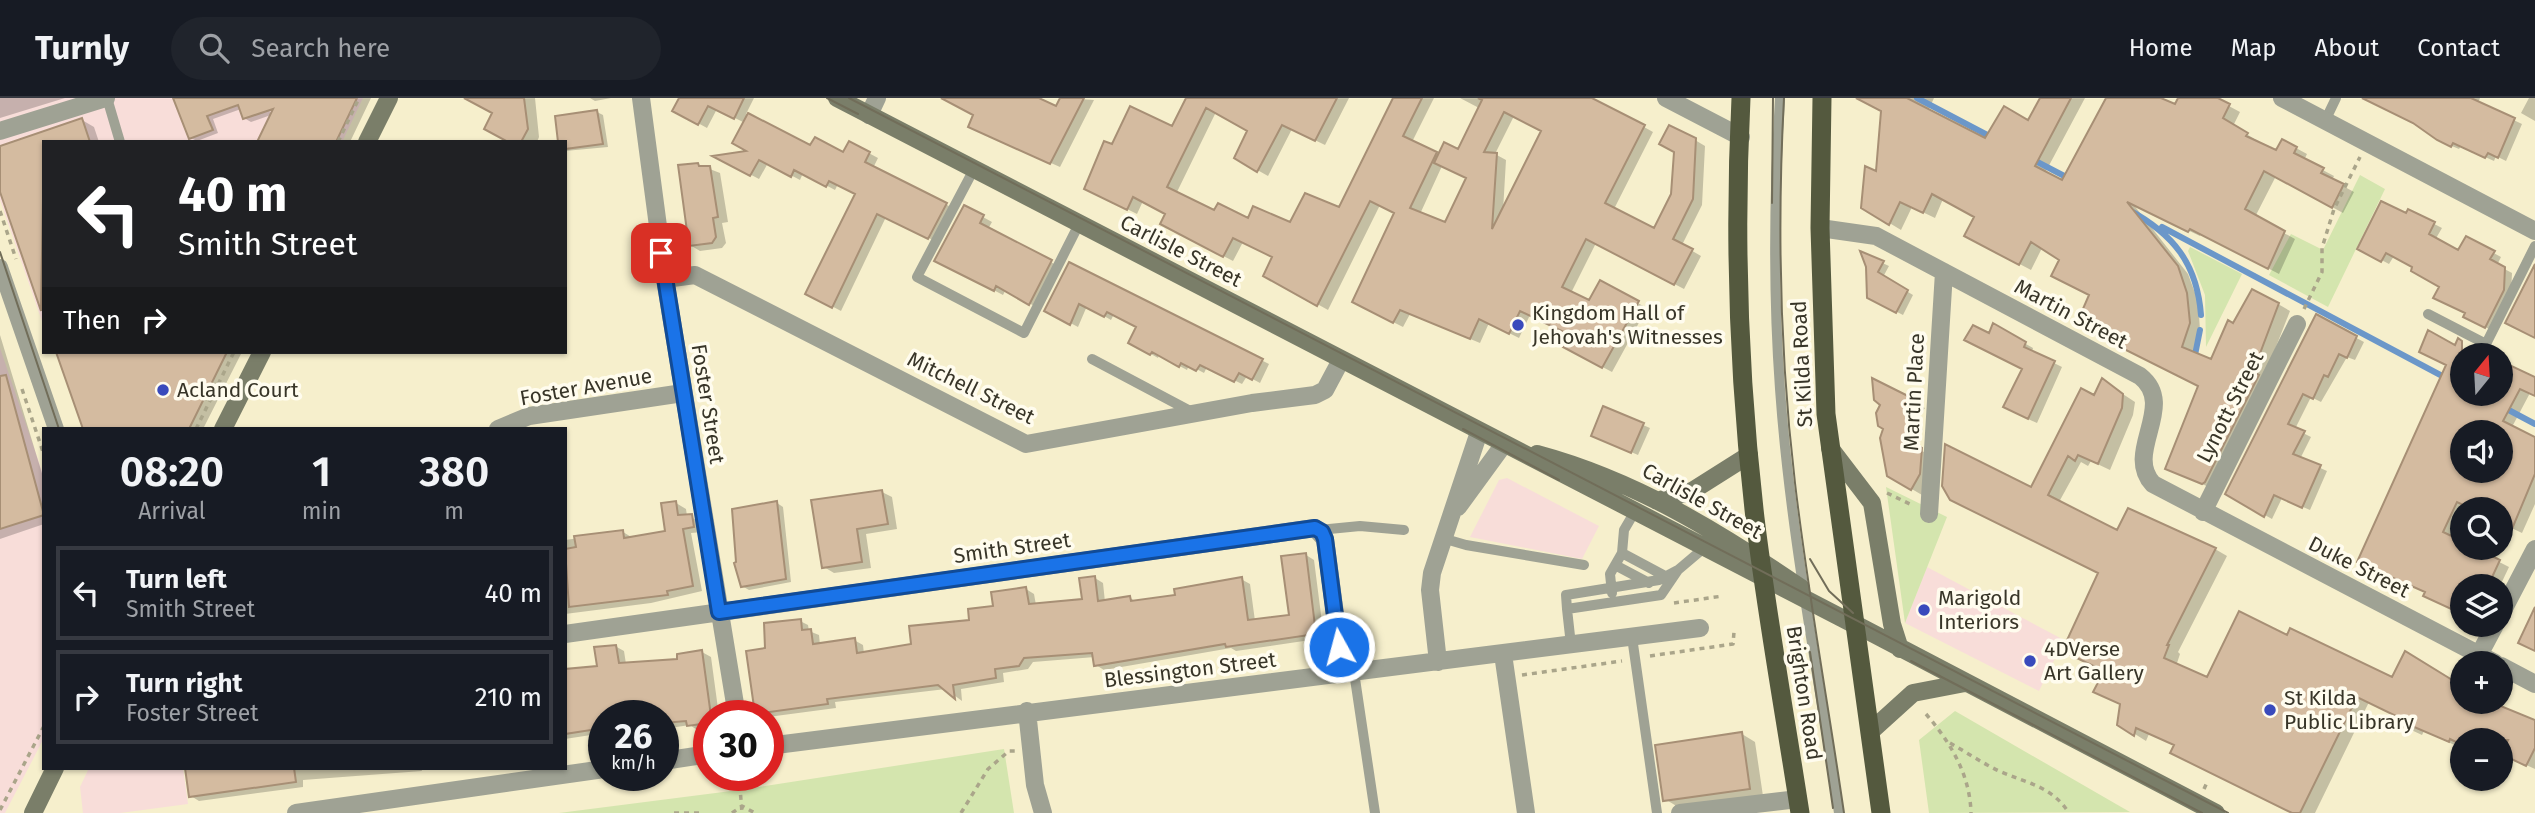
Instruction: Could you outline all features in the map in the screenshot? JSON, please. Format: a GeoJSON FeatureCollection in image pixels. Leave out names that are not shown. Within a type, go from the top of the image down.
{"type":"FeatureCollection","features":[{"type":"Feature","properties":{"kind":"highway"},"geometry":{"type":"LineString","coordinates":[[1741,98],[1739,233],[1749,455],[1763,570]]}},
{"type":"Feature","properties":{"kind":"highway","name":"St Kilda Road"},"geometry":{"type":"LineString","coordinates":[[1822,98],[1822,346],[1830,448],[1858,626]]}},
{"type":"Feature","properties":{"kind":"highway","name":"Brighton Road"},"geometry":{"type":"LineString","coordinates":[[1763,570],[1799,806]]}},
{"type":"Feature","properties":{"kind":"highway"},"geometry":{"type":"LineString","coordinates":[[1858,626],[1881,813]]}},
{"type":"Feature","properties":{"kind":"main road"},"geometry":{"type":"LineString","coordinates":[[368,140],[389,98]]}},
{"type":"Feature","properties":{"kind":"main road","name":"Carlisle Street"},"geometry":{"type":"LineString","coordinates":[[837,98],[1634,513],[1703,548],[1763,570]]}},
{"type":"Feature","properties":{"kind":"main road"},"geometry":{"type":"LineString","coordinates":[[224,427],[261,354]]}},
{"type":"Feature","properties":{"kind":"main road","name":"Carlisle Street"},"geometry":{"type":"LineString","coordinates":[[1504,444],[1585,468],[1657,501],[1725,537],[1763,570],[1858,626],[2216,813]]}},
{"type":"Feature","properties":{"kind":"main road"},"geometry":{"type":"LineString","coordinates":[[1830,448],[1872,503],[1892,624],[1900,649]]}},
{"type":"Feature","properties":{"kind":"main road"},"geometry":{"type":"LineString","coordinates":[[1657,501],[1692,491],[1749,455]]}},
{"type":"Feature","properties":{"kind":"main road"},"geometry":{"type":"LineString","coordinates":[[1871,730],[1913,693],[1965,683]]}},
{"type":"Feature","properties":{"kind":"main road"},"geometry":{"type":"LineString","coordinates":[[33,813],[54,770]]}},
{"type":"Feature","properties":{"kind":"street","name":"Foster Street"},"geometry":{"type":"LineString","coordinates":[[641,98],[665,279],[734,700]]}},
{"type":"Feature","properties":{"kind":"street"},"geometry":{"type":"LineString","coordinates":[[869,115],[877,98]]}},
{"type":"Feature","properties":{"kind":"street"},"geometry":{"type":"LineString","coordinates":[[1666,98],[1741,137]]}},
{"type":"Feature","properties":{"kind":"street"},"geometry":{"type":"LineString","coordinates":[[2282,98],[2535,231]]}},
{"type":"Feature","properties":{"kind":"street"},"geometry":{"type":"LineString","coordinates":[[0,131],[100,99]]}},
{"type":"Feature","properties":{"kind":"street","name":"Martin Street"},"geometry":{"type":"LineString","coordinates":[[1820,228],[1867,233],[2148,383],[2154,392],[2154,411],[2143,468],[2147,478],[2163,492],[2203,512]]}},
{"type":"Feature","properties":{"kind":"street"},"geometry":{"type":"LineString","coordinates":[[0,267],[54,427]]}},
{"type":"Feature","properties":{"kind":"street","name":"Martin Place"},"geometry":{"type":"LineString","coordinates":[[1929,514],[1944,272]]}},
{"type":"Feature","properties":{"kind":"street","name":"Mitchell Street"},"geometry":{"type":"LineString","coordinates":[[665,279],[695,275],[1026,444],[1321,394],[1341,359]]}},
{"type":"Feature","properties":{"kind":"street","name":"Lynott Street"},"geometry":{"type":"LineString","coordinates":[[2203,512],[2298,321]]}},
{"type":"Feature","properties":{"kind":"street","name":"Foster Avenue"},"geometry":{"type":"LineString","coordinates":[[503,427],[529,416],[683,393]]}},
{"type":"Feature","properties":{"kind":"street"},"geometry":{"type":"LineString","coordinates":[[1438,662],[1430,590],[1442,538],[1479,432]]}},
{"type":"Feature","properties":{"kind":"street"},"geometry":{"type":"LineString","coordinates":[[1452,514],[1504,444]]}},
{"type":"Feature","properties":{"kind":"street","name":"Duke Street"},"geometry":{"type":"LineString","coordinates":[[2203,512],[2472,651]]}},
{"type":"Feature","properties":{"kind":"street"},"geometry":{"type":"LineString","coordinates":[[1319,530],[1325,539],[1349,673]]}},
{"type":"Feature","properties":{"kind":"street","name":"Smith Street"},"geometry":{"type":"LineString","coordinates":[[567,634],[1319,530]]}},
{"type":"Feature","properties":{"kind":"street"},"geometry":{"type":"LineString","coordinates":[[2513,591],[2535,549]]}},
{"type":"Feature","properties":{"kind":"street","name":"Blessington Street"},"geometry":{"type":"LineString","coordinates":[[784,744],[1027,710],[1230,690],[1700,628]]}},
{"type":"Feature","properties":{"kind":"street"},"geometry":{"type":"LineString","coordinates":[[1503,654],[1526,813]]}},
{"type":"Feature","properties":{"kind":"street"},"geometry":{"type":"LineString","coordinates":[[2513,672],[2535,684]]}},
{"type":"Feature","properties":{"kind":"street"},"geometry":{"type":"LineString","coordinates":[[1027,710],[1035,785],[1043,813]]}},
{"type":"Feature","properties":{"kind":"street"},"geometry":{"type":"LineString","coordinates":[[296,813],[380,807],[588,772]]}},
{"type":"Feature","properties":{"kind":"street"},"geometry":{"type":"LineString","coordinates":[[1680,813],[1799,806]]}},
{"type":"Feature","properties":{"kind":"lane"},"geometry":{"type":"LineString","coordinates":[[1780,98],[1777,155],[1777,330],[1786,455],[1839,813]]}},
{"type":"Feature","properties":{"kind":"lane"},"geometry":{"type":"LineString","coordinates":[[2325,121],[2336,98]]}},
{"type":"Feature","properties":{"kind":"lane"},"geometry":{"type":"LineString","coordinates":[[100,99],[119,140]]}},
{"type":"Feature","properties":{"kind":"lane"},"geometry":{"type":"LineString","coordinates":[[974,169],[917,277],[1024,332],[1079,224]]}},
{"type":"Feature","properties":{"kind":"lane"},"geometry":{"type":"LineString","coordinates":[[2428,314],[2486,344],[2535,246]]}},
{"type":"Feature","properties":{"kind":"lane"},"geometry":{"type":"LineString","coordinates":[[1093,359],[1195,414]]}},
{"type":"Feature","properties":{"kind":"lane"},"geometry":{"type":"LineString","coordinates":[[1614,603],[1610,574],[1622,553],[1624,530],[1634,513]]}},
{"type":"Feature","properties":{"kind":"lane"},"geometry":{"type":"LineString","coordinates":[[1319,530],[1360,526],[1404,530]]}},
{"type":"Feature","properties":{"kind":"lane"},"geometry":{"type":"LineString","coordinates":[[1442,538],[1466,545],[1584,565]]}},
{"type":"Feature","properties":{"kind":"lane"},"geometry":{"type":"LineString","coordinates":[[1567,609],[1661,595],[1678,570],[1703,548]]}},
{"type":"Feature","properties":{"kind":"lane"},"geometry":{"type":"LineString","coordinates":[[1622,553],[1665,576]]}},
{"type":"Feature","properties":{"kind":"lane"},"geometry":{"type":"LineString","coordinates":[[1615,565],[1649,583]]}},
{"type":"Feature","properties":{"kind":"lane"},"geometry":{"type":"LineString","coordinates":[[1571,645],[1566,595],[1649,583],[1678,570]]}},
{"type":"Feature","properties":{"kind":"lane"},"geometry":{"type":"LineString","coordinates":[[1632,637],[1657,813]]}},
{"type":"Feature","properties":{"kind":"lane"},"geometry":{"type":"LineString","coordinates":[[1349,673],[1375,813]]}},
{"type":"Feature","properties":{"kind":"path"},"geometry":{"type":"LineString","coordinates":[[339,140],[359,98]]}},
{"type":"Feature","properties":{"kind":"path"},"geometry":{"type":"LineString","coordinates":[[2298,321],[2322,272],[2322,248],[2334,209],[2367,143]]}},
{"type":"Feature","properties":{"kind":"path"},"geometry":{"type":"LineString","coordinates":[[197,427],[233,354]]}},
{"type":"Feature","properties":{"kind":"path"},"geometry":{"type":"LineString","coordinates":[[1886,492],[1929,514]]}},
{"type":"Feature","properties":{"kind":"path"},"geometry":{"type":"LineString","coordinates":[[1926,714],[1950,743],[1967,786],[1971,813]]}},
{"type":"Feature","properties":{"kind":"path"},"geometry":{"type":"LineString","coordinates":[[0,810],[42,730]]}},
{"type":"Feature","properties":{"kind":"path"},"geometry":{"type":"LineString","coordinates":[[1950,743],[1995,769],[2050,792],[2069,813]]}},
{"type":"Feature","properties":{"kind":"path"},"geometry":{"type":"LineString","coordinates":[[961,813],[988,769],[1009,751],[1032,755]]}},
{"type":"Feature","properties":{"kind":"path"},"geometry":{"type":"LineString","coordinates":[[741,791],[743,813]]}},
{"type":"Feature","properties":{"kind":"path"},"geometry":{"type":"LineString","coordinates":[[732,813],[742,806]]}},
{"type":"Feature","properties":{"kind":"path"},"geometry":{"type":"LineString","coordinates":[[742,806],[755,813]]}},
{"type":"Feature","properties":{"kind":"path"},"geometry":{"type":"LineString","coordinates":[[674,813],[700,813]]}},
{"type":"Feature","properties":{"kind":"shaded area"},"geometry":{"type":"Polygon","coordinates":[[[0,98],[363,98],[343,140],[42,140],[42,321],[0,200],[0,98]]]}},
{"type":"Feature","properties":{"kind":"shaded area"},"geometry":{"type":"Polygon","coordinates":[[[0,348],[42,471],[42,742],[5,813],[0,813],[0,348]]]}},
{"type":"Feature","properties":{"kind":"shaded area"},"geometry":{"type":"Polygon","coordinates":[[[1507,478],[1599,526],[1582,559],[1470,537],[1499,480],[1507,478]]]}},
{"type":"Feature","properties":{"kind":"shaded area"},"geometry":{"type":"Polygon","coordinates":[[[1927,567],[2064,640],[2039,691],[1905,623],[1927,567]]]}},
{"type":"Feature","properties":{"kind":"shaded area"},"geometry":{"type":"Polygon","coordinates":[[[88,770],[183,770],[188,804],[120,813],[83,813],[80,787],[88,770]]]}},
{"type":"Feature","properties":{"kind":"green space"},"geometry":{"type":"Polygon","coordinates":[[[2360,175],[2385,189],[2328,307],[2269,275],[2291,234],[2323,250],[2360,175]]]}},
{"type":"Feature","properties":{"kind":"green space"},"geometry":{"type":"Polygon","coordinates":[[[2190,247],[2242,274],[2206,347],[2205,295],[2188,251],[2190,247]]]}},
{"type":"Feature","properties":{"kind":"green space"},"geometry":{"type":"Polygon","coordinates":[[[1886,487],[1947,517],[1905,623],[1886,487]]]}},
{"type":"Feature","properties":{"kind":"green space"},"geometry":{"type":"Polygon","coordinates":[[[1955,711],[2130,812],[1929,813],[1919,740],[1955,711]]]}},
{"type":"Feature","properties":{"kind":"green space"},"geometry":{"type":"Polygon","coordinates":[[[1004,749],[1014,813],[559,813],[731,791],[784,791],[784,783],[1004,749]]]}},
{"type":"Feature","properties":{"kind":"building"},"geometry":{"type":"Polygon","coordinates":[[[173,98],[357,98],[337,140],[258,140],[273,109],[243,119],[238,105],[207,116],[213,130],[189,139],[173,98]]]}},
{"type":"Feature","properties":{"kind":"building"},"geometry":{"type":"Polygon","coordinates":[[[464,98],[524,98],[528,129],[522,140],[504,140],[484,129],[492,113],[464,98]]]}},
{"type":"Feature","properties":{"kind":"building"},"geometry":{"type":"Polygon","coordinates":[[[679,98],[744,98],[734,119],[708,106],[698,125],[672,111],[679,98]]]}},
{"type":"Feature","properties":{"kind":"building"},"geometry":{"type":"Polygon","coordinates":[[[941,98],[1039,98],[1056,106],[1060,98],[1084,98],[1050,164],[968,127],[973,115],[941,98]]]}},
{"type":"Feature","properties":{"kind":"building"},"geometry":{"type":"Polygon","coordinates":[[[1186,98],[1337,98],[1315,141],[1282,125],[1257,172],[1234,158],[1247,131],[1206,108],[1167,187],[1214,210],[1218,203],[1248,218],[1253,206],[1290,222],[1305,193],[1339,207],[1393,98],[1422,98],[1403,136],[1437,152],[1410,208],[1445,222],[1466,178],[1434,163],[1444,142],[1458,149],[1482,100],[1478,98],[1592,98],[1645,125],[1605,203],[1654,228],[1671,194],[1674,152],[1659,144],[1669,125],[1696,138],[1693,199],[1673,239],[1693,249],[1674,285],[1586,239],[1562,287],[1589,300],[1600,280],[1639,301],[1602,368],[1563,347],[1570,335],[1520,311],[1509,334],[1479,319],[1470,339],[1400,310],[1393,323],[1352,302],[1394,213],[1370,201],[1317,306],[1263,276],[1272,257],[1233,238],[1223,257],[1160,224],[1165,214],[1133,197],[1127,210],[1084,189],[1104,141],[1112,144],[1130,106],[1172,126],[1186,98]],[[1504,112],[1484,152],[1497,153],[1492,229],[1541,131],[1504,112]]]}},
{"type":"Feature","properties":{"kind":"building"},"geometry":{"type":"Polygon","coordinates":[[[1856,98],[1907,98],[1985,138],[2004,106],[2028,120],[2040,98],[2071,98],[2035,166],[2062,180],[2106,98],[2161,98],[2175,104],[2178,98],[2218,98],[2230,104],[2223,118],[2248,133],[2246,136],[2276,150],[2282,139],[2297,147],[2294,153],[2324,168],[2321,173],[2344,184],[2332,208],[2264,171],[2245,209],[2285,231],[2268,269],[2190,229],[2188,232],[2127,202],[2178,266],[2187,293],[2190,323],[2182,347],[2211,359],[2228,320],[2233,323],[2252,289],[2279,303],[2253,372],[2259,375],[2205,482],[2202,484],[2165,469],[2198,386],[2076,325],[2089,295],[2051,276],[2059,260],[2031,242],[2019,265],[1964,236],[1974,217],[1932,194],[1923,213],[1900,202],[1889,225],[1861,208],[1865,166],[1876,171],[1881,111],[1856,98]]]}},
{"type":"Feature","properties":{"kind":"building"},"geometry":{"type":"Polygon","coordinates":[[[2362,98],[2471,98],[2515,118],[2498,158],[2488,153],[2485,158],[2453,143],[2451,147],[2413,123],[2362,98]]]}},
{"type":"Feature","properties":{"kind":"building"},"geometry":{"type":"Polygon","coordinates":[[[597,110],[603,144],[567,149],[567,140],[558,140],[555,116],[597,110]]]}},
{"type":"Feature","properties":{"kind":"building"},"geometry":{"type":"Polygon","coordinates":[[[748,113],[810,145],[815,137],[843,152],[849,141],[870,152],[865,162],[947,203],[928,239],[877,214],[832,308],[805,294],[855,194],[829,181],[826,187],[794,170],[791,177],[759,160],[750,176],[712,156],[746,151],[732,143],[748,113]]]}},
{"type":"Feature","properties":{"kind":"building"},"geometry":{"type":"Polygon","coordinates":[[[82,118],[89,140],[42,140],[41,311],[0,192],[0,146],[82,118]]]}},
{"type":"Feature","properties":{"kind":"building"},"geometry":{"type":"Polygon","coordinates":[[[698,163],[699,166],[710,166],[718,217],[713,218],[716,237],[712,243],[689,246],[678,165],[698,163]]]}},
{"type":"Feature","properties":{"kind":"building"},"geometry":{"type":"Polygon","coordinates":[[[2381,201],[2406,213],[2408,209],[2435,222],[2429,234],[2458,250],[2466,236],[2495,251],[2490,259],[2505,267],[2504,290],[2485,328],[2463,317],[2465,313],[2433,298],[2439,287],[2411,271],[2412,267],[2386,253],[2381,262],[2357,249],[2381,201]]]}},
{"type":"Feature","properties":{"kind":"building"},"geometry":{"type":"Polygon","coordinates":[[[964,205],[984,215],[980,223],[1052,260],[1029,305],[996,286],[994,291],[934,261],[964,205]]]}},
{"type":"Feature","properties":{"kind":"building"},"geometry":{"type":"Polygon","coordinates":[[[1860,251],[1884,261],[1878,272],[1908,290],[1896,313],[1867,298],[1866,267],[1860,251]]]}},
{"type":"Feature","properties":{"kind":"building"},"geometry":{"type":"Polygon","coordinates":[[[1069,262],[1263,359],[1252,380],[1239,373],[1234,382],[1200,365],[1196,371],[1181,363],[1179,367],[1152,352],[1150,355],[1128,343],[1136,327],[1107,312],[1104,317],[1079,304],[1070,325],[1044,311],[1069,262]]]}},
{"type":"Feature","properties":{"kind":"building"},"geometry":{"type":"Polygon","coordinates":[[[2535,264],[2535,338],[2505,323],[2535,264]]]}},
{"type":"Feature","properties":{"kind":"building"},"geometry":{"type":"Polygon","coordinates":[[[2316,314],[2357,336],[2347,358],[2339,354],[2328,377],[2324,375],[2313,399],[2303,394],[2288,424],[2305,431],[2293,454],[2321,465],[2302,508],[2274,495],[2264,517],[2225,494],[2316,314]]]}},
{"type":"Feature","properties":{"kind":"building"},"geometry":{"type":"Polygon","coordinates":[[[1993,323],[2026,342],[2024,347],[2055,361],[2028,419],[2003,407],[2022,369],[1964,340],[1973,325],[1989,333],[1993,323]]]}},
{"type":"Feature","properties":{"kind":"building"},"geometry":{"type":"Polygon","coordinates":[[[2428,330],[2451,343],[2450,406],[2511,406],[2504,420],[2450,420],[2450,483],[2513,483],[2513,426],[2535,437],[2535,474],[2513,527],[2513,497],[2450,497],[2450,517],[2443,532],[2450,535],[2450,560],[2500,560],[2494,574],[2450,574],[2450,608],[2423,596],[2425,592],[2357,562],[2446,365],[2419,352],[2428,330]]]}},
{"type":"Feature","properties":{"kind":"building"},"geometry":{"type":"Polygon","coordinates":[[[57,354],[226,354],[190,427],[82,427],[57,354]]]}},
{"type":"Feature","properties":{"kind":"building"},"geometry":{"type":"Polygon","coordinates":[[[2513,367],[2535,377],[2535,396],[2520,389],[2513,402],[2513,367]]]}},
{"type":"Feature","properties":{"kind":"building"},"geometry":{"type":"Polygon","coordinates":[[[6,375],[42,516],[0,529],[0,376],[6,375]]]}},
{"type":"Feature","properties":{"kind":"building"},"geometry":{"type":"Polygon","coordinates":[[[1872,378],[1916,400],[1906,416],[1914,422],[1906,441],[1922,448],[1920,474],[1911,490],[1887,476],[1880,438],[1883,429],[1878,426],[1876,413],[1880,405],[1874,400],[1872,378]]]}},
{"type":"Feature","properties":{"kind":"building"},"geometry":{"type":"Polygon","coordinates":[[[2102,378],[2123,394],[2122,408],[2098,464],[2078,455],[2075,461],[2068,456],[2048,495],[2117,530],[2128,508],[2216,548],[2167,645],[2164,658],[2207,677],[2239,611],[2287,635],[2290,628],[2392,677],[2405,651],[2450,679],[2450,714],[2513,714],[2513,711],[2535,720],[2535,748],[2526,766],[2513,760],[2513,728],[2450,728],[2449,742],[2412,726],[2410,729],[2393,722],[2396,716],[2357,697],[2300,813],[2292,813],[2170,753],[2174,745],[2136,728],[2134,736],[2117,725],[2120,704],[2093,692],[2104,671],[2062,651],[2098,573],[1950,500],[1942,486],[1945,444],[2031,487],[2081,388],[2094,395],[2102,378]]]}},
{"type":"Feature","properties":{"kind":"building"},"geometry":{"type":"Polygon","coordinates":[[[1603,406],[1644,423],[1631,453],[1591,436],[1603,406]]]}},
{"type":"Feature","properties":{"kind":"building"},"geometry":{"type":"Polygon","coordinates":[[[882,490],[888,524],[857,529],[862,562],[822,568],[811,500],[882,490]]]}},
{"type":"Feature","properties":{"kind":"building"},"geometry":{"type":"Polygon","coordinates":[[[676,501],[678,515],[692,514],[694,527],[683,529],[693,586],[667,591],[668,595],[569,607],[567,549],[576,547],[574,536],[623,530],[624,538],[665,531],[661,503],[676,501]]]}},
{"type":"Feature","properties":{"kind":"building"},"geometry":{"type":"Polygon","coordinates":[[[777,501],[786,579],[741,587],[734,563],[732,509],[777,501]]]}},
{"type":"Feature","properties":{"kind":"building"},"geometry":{"type":"Polygon","coordinates":[[[1306,553],[1316,634],[1226,647],[1225,644],[1094,666],[1092,653],[1024,658],[1019,666],[995,669],[996,678],[953,685],[955,699],[938,685],[827,699],[828,704],[784,710],[784,700],[753,700],[746,651],[765,648],[764,623],[801,619],[802,630],[811,629],[813,644],[855,638],[857,653],[911,644],[909,626],[969,620],[968,609],[993,606],[991,592],[1026,587],[1029,604],[1082,599],[1079,578],[1095,576],[1098,601],[1130,596],[1131,601],[1175,595],[1174,589],[1242,577],[1248,620],[1289,615],[1281,556],[1306,553]]]}},
{"type":"Feature","properties":{"kind":"building"},"geometry":{"type":"Polygon","coordinates":[[[2535,607],[2535,651],[2518,643],[2535,607]]]}},
{"type":"Feature","properties":{"kind":"building"},"geometry":{"type":"Polygon","coordinates":[[[616,645],[619,663],[677,659],[677,654],[702,650],[709,700],[693,700],[693,725],[687,726],[686,721],[679,722],[679,700],[588,700],[588,730],[567,734],[567,669],[597,666],[594,647],[616,645]]]}},
{"type":"Feature","properties":{"kind":"building"},"geometry":{"type":"Polygon","coordinates":[[[1742,732],[1750,789],[1663,801],[1655,745],[1742,732]]]}},
{"type":"Feature","properties":{"kind":"building"},"geometry":{"type":"Polygon","coordinates":[[[185,770],[294,770],[296,782],[189,797],[185,770]]]}},
{"type":"Feature","properties":{"kind":"waterway"},"geometry":{"type":"LineString","coordinates":[[1917,98],[1993,138]]}},
{"type":"Feature","properties":{"kind":"waterway"},"geometry":{"type":"LineString","coordinates":[[2030,158],[2070,179]]}},
{"type":"Feature","properties":{"kind":"waterway"},"geometry":{"type":"LineString","coordinates":[[2129,210],[2158,229],[2180,252],[2194,280],[2201,315]]}},
{"type":"Feature","properties":{"kind":"waterway"},"geometry":{"type":"LineString","coordinates":[[2162,227],[2446,378]]}},
{"type":"Feature","properties":{"kind":"waterway"},"geometry":{"type":"LineString","coordinates":[[2194,360],[2200,330]]}},
{"type":"Feature","properties":{"kind":"waterway"},"geometry":{"type":"LineString","coordinates":[[2503,407],[2535,424]]}},
{"type":"Feature","properties":{"kind":"tram line"},"geometry":{"type":"LineString","coordinates":[[827,98],[858,114]]}},
{"type":"Feature","properties":{"kind":"tram line"},"geometry":{"type":"LineString","coordinates":[[849,98],[2228,813]]}},
{"type":"Feature","properties":{"kind":"tram line"},"geometry":{"type":"LineString","coordinates":[[1772,203],[1773,98]]}},
{"type":"Feature","properties":{"kind":"tram line"},"geometry":{"type":"LineString","coordinates":[[1784,98],[1781,291],[1790,435],[1806,566],[1844,813]]}},
{"type":"Feature","properties":{"kind":"tram line"},"geometry":{"type":"LineString","coordinates":[[0,252],[58,427]]}},
{"type":"Feature","properties":{"kind":"tram line"},"geometry":{"type":"LineString","coordinates":[[1463,429],[1559,480]]}},
{"type":"Feature","properties":{"kind":"tram line"},"geometry":{"type":"LineString","coordinates":[[1810,559],[1829,591],[1853,613]]}},
{"type":"Feature","properties":{"kind":"tram line"},"geometry":{"type":"LineString","coordinates":[[1810,652],[1833,808]]}},
{"type":"Feature","properties":{"kind":"tram line"},"geometry":{"type":"LineString","coordinates":[[1911,661],[2202,813]]}},
{"type":"Feature","properties":{"kind":"place","name":"Kingdom Hall of Jehovah's Witnesses"},"geometry":{"type":"Point","coordinates":[1518,325]}},
{"type":"Feature","properties":{"kind":"place","name":"Acland Court"},"geometry":{"type":"Point","coordinates":[163,390]}},
{"type":"Feature","properties":{"kind":"place","name":"Marigold Interiors"},"geometry":{"type":"Point","coordinates":[1924,610]}},
{"type":"Feature","properties":{"kind":"place","name":"4DVerse Art Gallery"},"geometry":{"type":"Point","coordinates":[2030,661]}},
{"type":"Feature","properties":{"kind":"place","name":"St Kilda Public Library"},"geometry":{"type":"Point","coordinates":[2270,710]}},
{"type":"Feature","properties":{"kind":"route"},"geometry":{"type":"LineString","coordinates":[[661,253],[719,612],[1315,528],[1322,532],[1325,539],[1339,647]]}}]}
